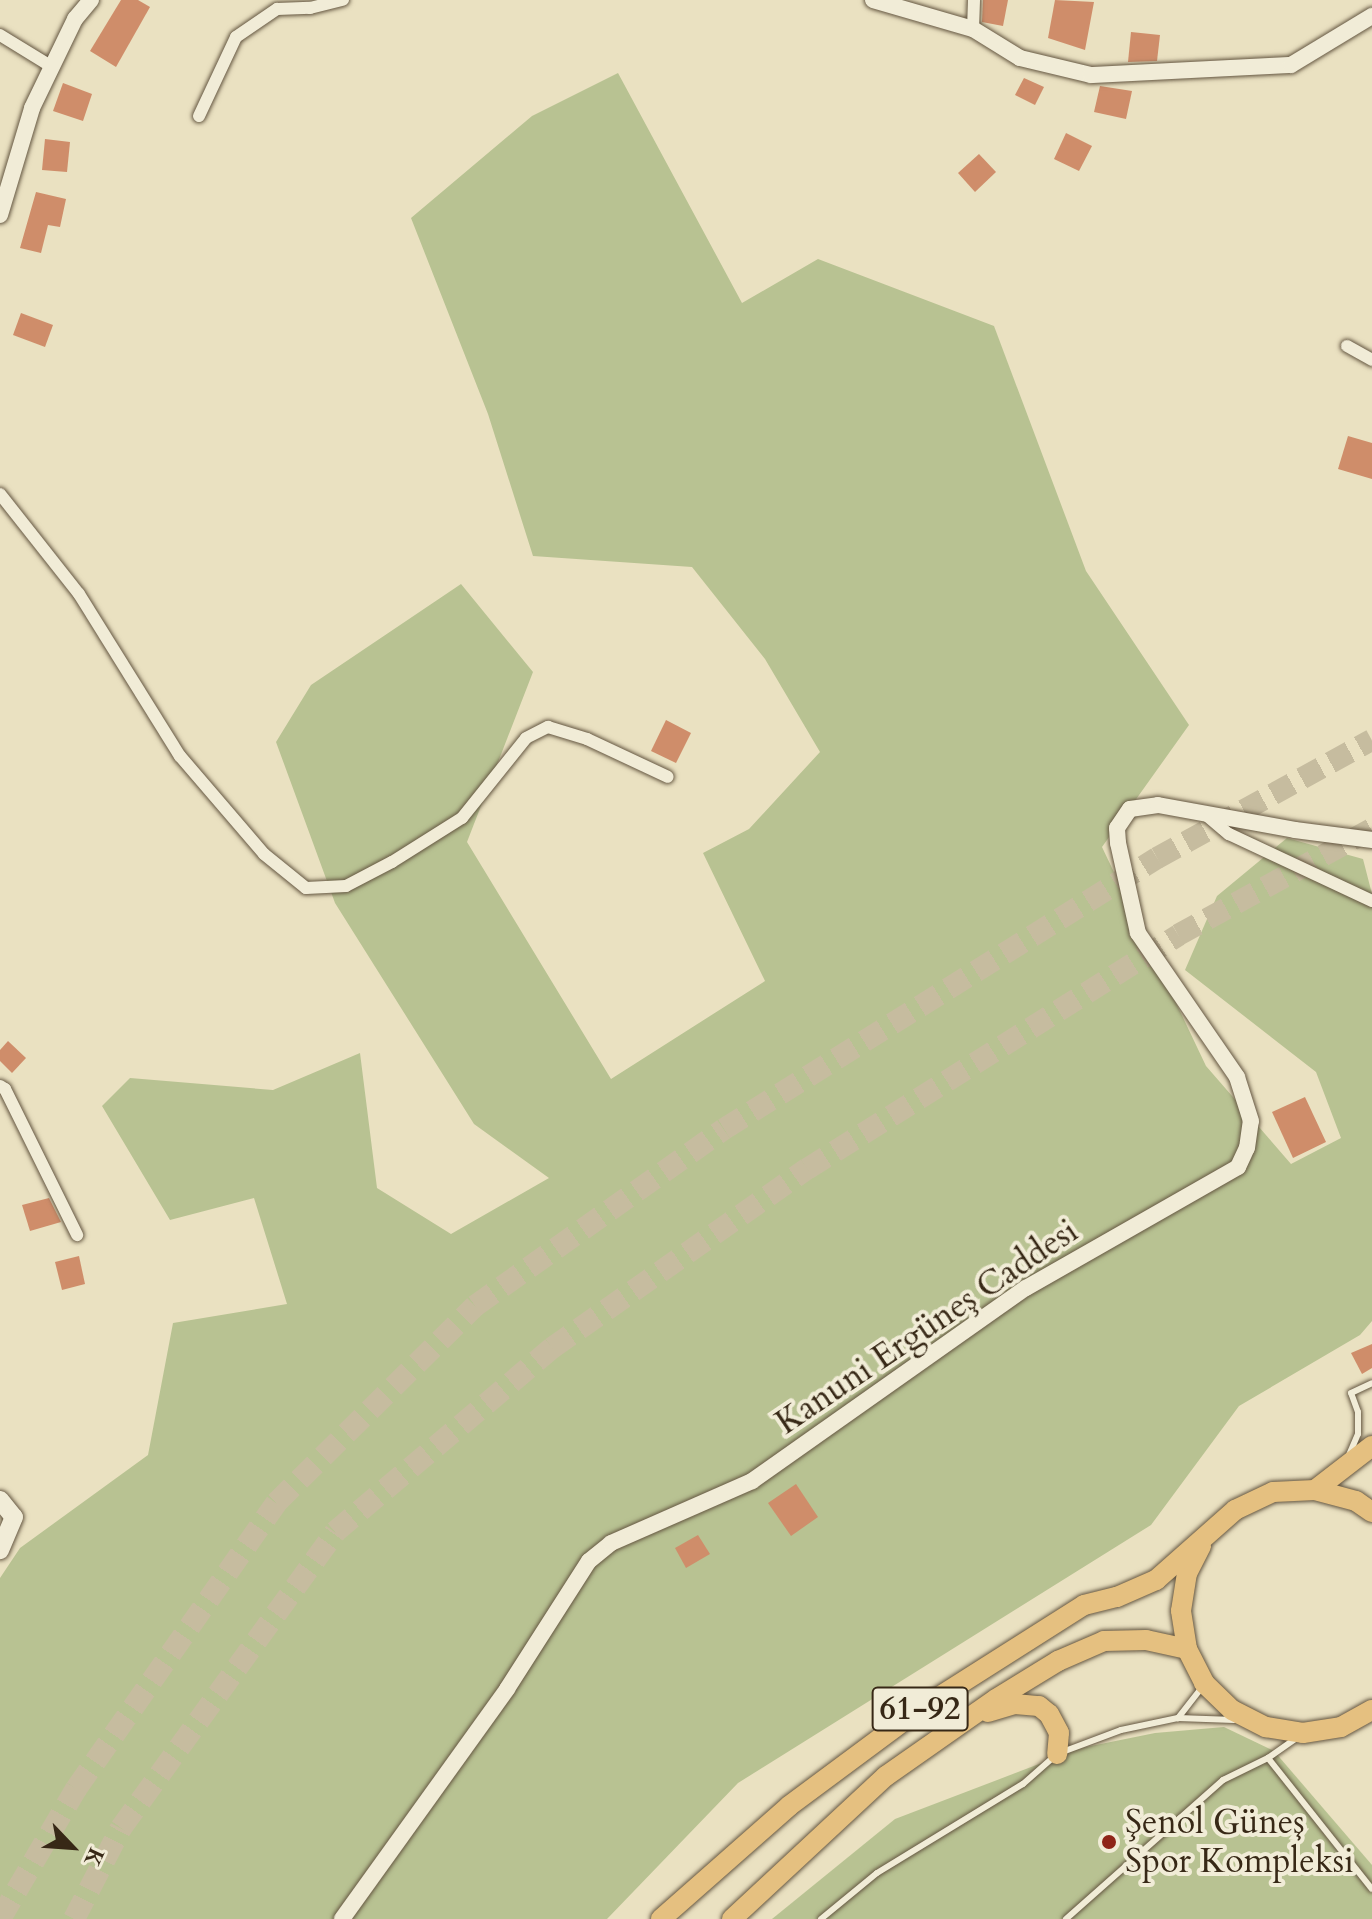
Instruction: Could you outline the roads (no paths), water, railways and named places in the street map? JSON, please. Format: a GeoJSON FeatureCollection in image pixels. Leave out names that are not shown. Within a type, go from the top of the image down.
{"type":"FeatureCollection","features":[{"type":"Feature","properties":{"kind":"main road"},"geometry":{"type":"LineString","coordinates":[[1315,1490],[1372,1446]]}},
{"type":"Feature","properties":{"kind":"main road","name":"61-92"},"geometry":{"type":"LineString","coordinates":[[661,1919],[789,1806],[917,1711],[1084,1605],[1117,1597],[1156,1580],[1235,1510],[1273,1492],[1315,1490],[1356,1501],[1372,1512]]}},
{"type":"Feature","properties":{"kind":"main road"},"geometry":{"type":"LineString","coordinates":[[0,1500],[14,1517],[0,1550]]}},
{"type":"Feature","properties":{"kind":"main road","name":"61-92"},"geometry":{"type":"LineString","coordinates":[[1205,1539],[1187,1573],[1181,1611],[1187,1649],[1204,1683],[1232,1710],[1250,1720],[1266,1727],[1303,1733],[1341,1727],[1372,1710]]}},
{"type":"Feature","properties":{"kind":"main road","name":"61-92"},"geometry":{"type":"LineString","coordinates":[[732,1919],[886,1776],[1058,1661],[1104,1641],[1146,1640],[1187,1649]]}},
{"type":"Feature","properties":{"kind":"main road"},"geometry":{"type":"LineString","coordinates":[[972,1716],[1015,1704],[1039,1706],[1049,1714],[1059,1733],[1057,1754]]}},
{"type":"Feature","properties":{"kind":"street"},"geometry":{"type":"LineString","coordinates":[[0,215],[32,108],[75,19],[91,0]]}},
{"type":"Feature","properties":{"kind":"street"},"geometry":{"type":"LineString","coordinates":[[199,116],[236,37],[277,9],[310,8],[343,0]]}},
{"type":"Feature","properties":{"kind":"street"},"geometry":{"type":"LineString","coordinates":[[873,0],[973,29],[1020,58],[1091,75],[1291,65],[1372,16]]}},
{"type":"Feature","properties":{"kind":"street"},"geometry":{"type":"LineString","coordinates":[[973,29],[974,0]]}},
{"type":"Feature","properties":{"kind":"street"},"geometry":{"type":"LineString","coordinates":[[0,35],[52,67]]}},
{"type":"Feature","properties":{"kind":"street"},"geometry":{"type":"LineString","coordinates":[[1347,346],[1372,360]]}},
{"type":"Feature","properties":{"kind":"street"},"geometry":{"type":"LineString","coordinates":[[0,494],[79,594],[180,756],[264,854],[306,888],[346,886],[392,862],[462,818],[526,738],[548,727],[587,739],[668,777]]}},
{"type":"Feature","properties":{"kind":"street","name":"Kanuni Ergüneş Caddesi"},"geometry":{"type":"LineString","coordinates":[[342,1919],[507,1689],[589,1561],[611,1543],[752,1481],[1026,1288],[1238,1167],[1247,1148],[1251,1121],[1237,1077],[1138,933],[1117,828],[1130,809],[1158,805],[1372,840]]}},
{"type":"Feature","properties":{"kind":"street"},"geometry":{"type":"LineString","coordinates":[[1203,813],[1229,834],[1372,901]]}},
{"type":"Feature","properties":{"kind":"street"},"geometry":{"type":"LineString","coordinates":[[0,1086],[5,1089],[77,1235]]}},
{"type":"Feature","properties":{"kind":"lane"},"geometry":{"type":"LineString","coordinates":[[1343,1469],[1358,1434],[1358,1412],[1351,1393],[1372,1383]]}},
{"type":"Feature","properties":{"kind":"lane"},"geometry":{"type":"LineString","coordinates":[[1178,1718],[1194,1702],[1204,1683]]}},
{"type":"Feature","properties":{"kind":"lane"},"geometry":{"type":"LineString","coordinates":[[821,1919],[877,1873],[1023,1784],[1057,1754],[1121,1730],[1178,1718],[1250,1720]]}},
{"type":"Feature","properties":{"kind":"lane"},"geometry":{"type":"LineString","coordinates":[[1066,1919],[1223,1780],[1268,1758],[1303,1733]]}},
{"type":"Feature","properties":{"kind":"lane"},"geometry":{"type":"LineString","coordinates":[[1268,1758],[1372,1889]]}},
{"type":"Feature","properties":{"kind":"tunnel"},"geometry":{"type":"LineString","coordinates":[[0,1919],[76,1789],[276,1503],[475,1306],[724,1129],[1157,858],[1372,740]]}},
{"type":"Feature","properties":{"kind":"tunnel"},"geometry":{"type":"LineString","coordinates":[[74,1919],[121,1828],[335,1532],[552,1348],[807,1169],[1178,935],[1372,829]]}},
{"type":"Feature","properties":{"kind":"place","name":"Şenol Güneş Spor Kompleksi"},"geometry":{"type":"Point","coordinates":[1109,1842]}}]}
